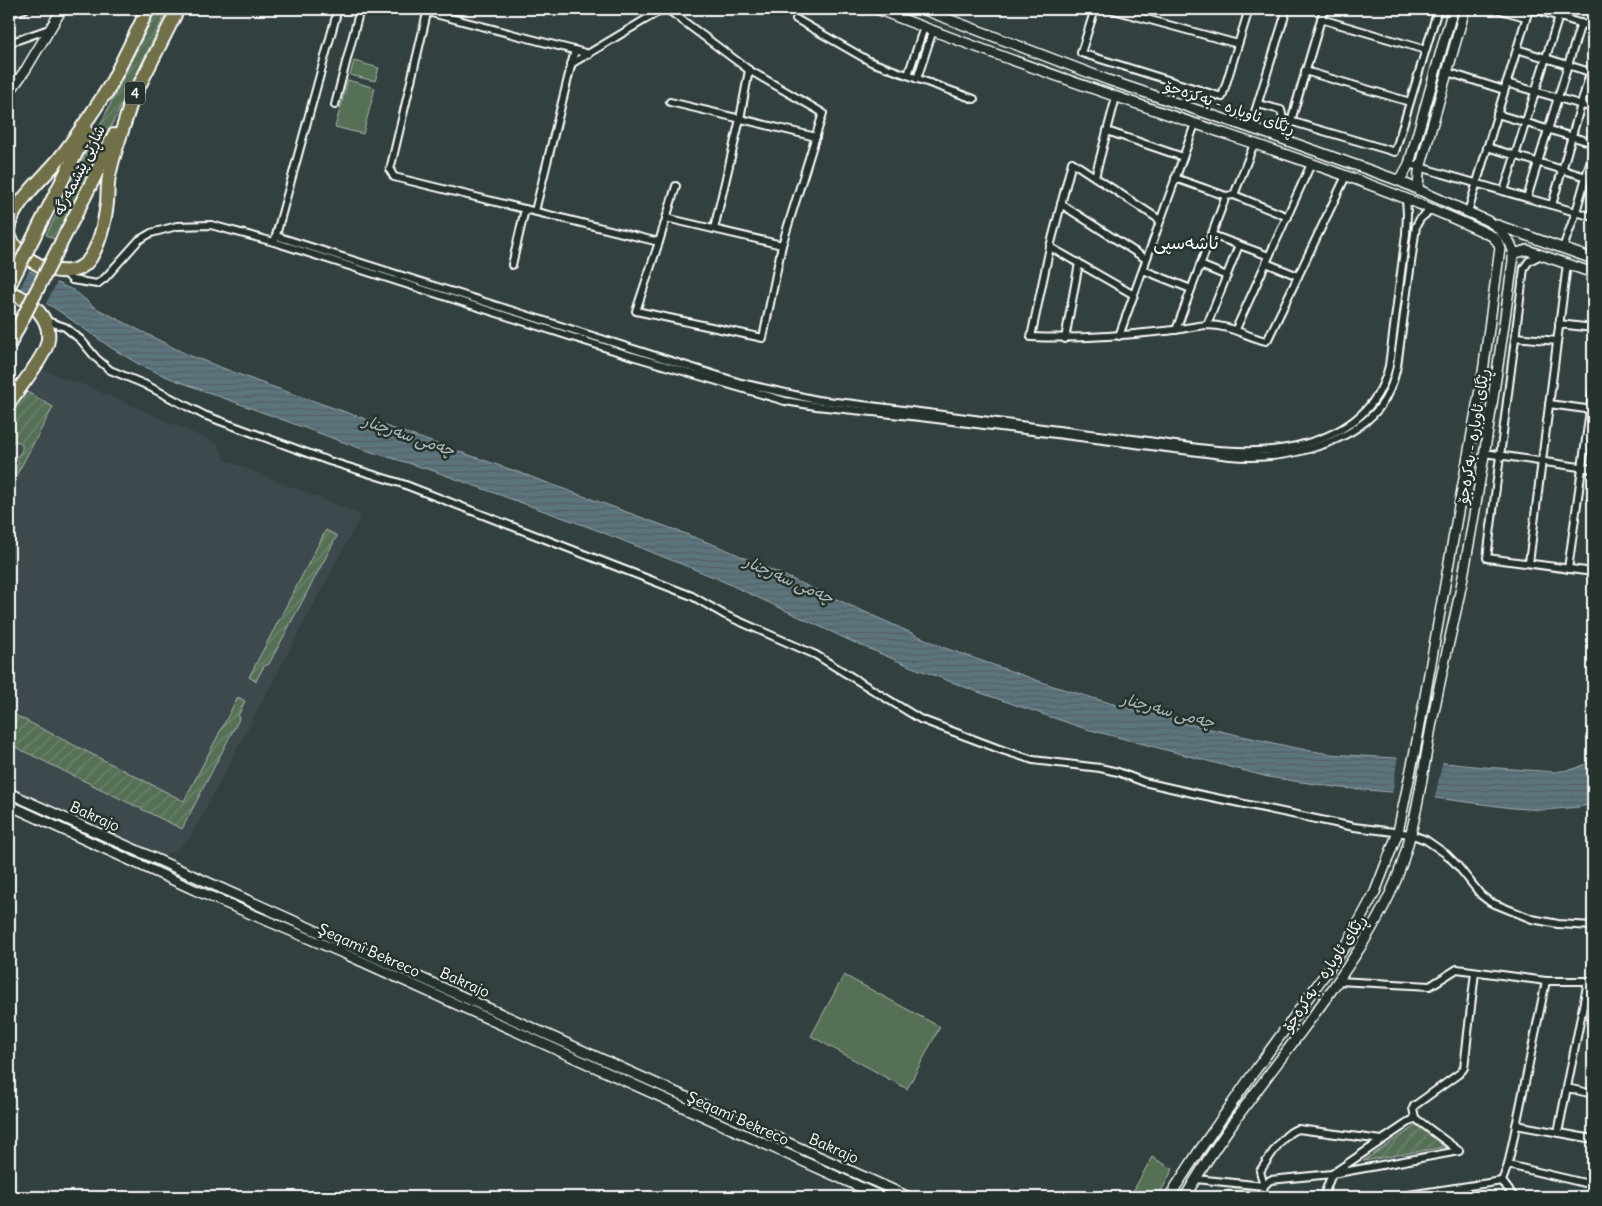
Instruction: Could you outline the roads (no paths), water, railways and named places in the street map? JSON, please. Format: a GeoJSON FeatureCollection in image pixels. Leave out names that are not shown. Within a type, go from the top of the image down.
{"type":"FeatureCollection","features":[{"type":"Feature","properties":{"kind":"highway","name":"شاڕێی پێشمەرگە"},"geometry":{"type":"LineString","coordinates":[[9,286],[148,9]]}},
{"type":"Feature","properties":{"kind":"highway","name":"شاڕێی پێشمەرگە"},"geometry":{"type":"LineString","coordinates":[[9,345],[178,9]]}},
{"type":"Feature","properties":{"kind":"highway"},"geometry":{"type":"LineString","coordinates":[[109,87],[64,152],[23,200],[10,225],[9,234],[18,249],[46,267],[65,272],[75,271],[82,267],[93,253],[104,221],[110,171],[132,100]]}},
{"type":"Feature","properties":{"kind":"highway"},"geometry":{"type":"LineString","coordinates":[[9,292],[29,303],[39,312],[48,332],[45,348],[9,402]]}},
{"type":"Feature","properties":{"kind":"main road"},"geometry":{"type":"LineString","coordinates":[[9,93],[62,9]]}},
{"type":"Feature","properties":{"kind":"main road","name":"ڕێگای ئاوبارە - بەکرەجۆ"},"geometry":{"type":"LineString","coordinates":[[877,9],[1116,97],[1391,192],[1492,236],[1500,248],[1483,372],[1417,742],[1398,832],[1375,892],[1347,944],[1249,1079],[1169,1197]]}},
{"type":"Feature","properties":{"kind":"main road","name":"ڕێگای ئاوبارە - بەکرەجۆ"},"geometry":{"type":"LineString","coordinates":[[922,9],[1108,80],[1277,136],[1400,182],[1490,222],[1508,240],[1513,254],[1497,374],[1461,585],[1410,834],[1399,871],[1390,895],[1372,929],[1338,981],[1196,1178],[1185,1197]]}},
{"type":"Feature","properties":{"kind":"main road"},"geometry":{"type":"LineString","coordinates":[[1391,192],[1398,192],[1400,182],[1409,164],[1453,9]]}},
{"type":"Feature","properties":{"kind":"main road"},"geometry":{"type":"LineString","coordinates":[[1418,190],[1420,167],[1464,9]]}},
{"type":"Feature","properties":{"kind":"main road"},"geometry":{"type":"LineString","coordinates":[[1081,84],[1086,84],[1089,81],[1090,76],[1088,72]]}},
{"type":"Feature","properties":{"kind":"main road"},"geometry":{"type":"LineString","coordinates":[[1102,92],[1098,85],[1100,82],[1108,80]]}},
{"type":"Feature","properties":{"kind":"main road"},"geometry":{"type":"LineString","coordinates":[[1490,222],[1593,260]]}},
{"type":"Feature","properties":{"kind":"main road"},"geometry":{"type":"LineString","coordinates":[[1513,254],[1527,250],[1593,273]]}},
{"type":"Feature","properties":{"kind":"main road"},"geometry":{"type":"LineString","coordinates":[[1483,372],[1497,374]]}},
{"type":"Feature","properties":{"kind":"main road"},"geometry":{"type":"LineString","coordinates":[[1419,730],[1430,732]]}},
{"type":"Feature","properties":{"kind":"main road","name":"Bakrajo"},"geometry":{"type":"LineString","coordinates":[[9,793],[324,940],[909,1197]]}},
{"type":"Feature","properties":{"kind":"main road","name":"Şeqamî Bekreco"},"geometry":{"type":"LineString","coordinates":[[9,805],[195,890],[324,940],[882,1197]]}},
{"type":"Feature","properties":{"kind":"street"},"geometry":{"type":"LineString","coordinates":[[9,14],[25,9]]}},
{"type":"Feature","properties":{"kind":"street"},"geometry":{"type":"LineString","coordinates":[[275,239],[338,9]]}},
{"type":"Feature","properties":{"kind":"street"},"geometry":{"type":"LineString","coordinates":[[335,105],[360,9]]}},
{"type":"Feature","properties":{"kind":"street"},"geometry":{"type":"LineString","coordinates":[[416,9],[428,10],[589,54]]}},
{"type":"Feature","properties":{"kind":"street"},"geometry":{"type":"LineString","coordinates":[[571,64],[663,9]]}},
{"type":"Feature","properties":{"kind":"street"},"geometry":{"type":"LineString","coordinates":[[667,9],[750,70],[823,113],[782,245],[763,338],[636,311],[676,186]]}},
{"type":"Feature","properties":{"kind":"street"},"geometry":{"type":"LineString","coordinates":[[1094,9],[1081,53],[1222,97],[1249,9]]}},
{"type":"Feature","properties":{"kind":"street"},"geometry":{"type":"LineString","coordinates":[[1110,9],[1238,44]]}},
{"type":"Feature","properties":{"kind":"street"},"geometry":{"type":"LineString","coordinates":[[1137,16],[1139,9]]}},
{"type":"Feature","properties":{"kind":"street"},"geometry":{"type":"LineString","coordinates":[[1250,128],[1287,9]]}},
{"type":"Feature","properties":{"kind":"street"},"geometry":{"type":"LineString","coordinates":[[1291,121],[1324,9]]}},
{"type":"Feature","properties":{"kind":"street"},"geometry":{"type":"LineString","coordinates":[[1283,119],[1396,152],[1438,9]]}},
{"type":"Feature","properties":{"kind":"street"},"geometry":{"type":"LineString","coordinates":[[1497,9],[1526,17]]}},
{"type":"Feature","properties":{"kind":"street"},"geometry":{"type":"LineString","coordinates":[[1468,212],[1529,9]]}},
{"type":"Feature","properties":{"kind":"street"},"geometry":{"type":"LineString","coordinates":[[1533,9],[1593,27]]}},
{"type":"Feature","properties":{"kind":"street"},"geometry":{"type":"LineString","coordinates":[[428,10],[390,170],[394,177],[659,242]]}},
{"type":"Feature","properties":{"kind":"street"},"geometry":{"type":"LineString","coordinates":[[1504,191],[1559,16]]}},
{"type":"Feature","properties":{"kind":"street"},"geometry":{"type":"LineString","coordinates":[[796,19],[872,62],[974,98]]}},
{"type":"Feature","properties":{"kind":"street"},"geometry":{"type":"LineString","coordinates":[[1320,19],[1426,50]]}},
{"type":"Feature","properties":{"kind":"street"},"geometry":{"type":"LineString","coordinates":[[1527,198],[1581,23]]}},
{"type":"Feature","properties":{"kind":"street"},"geometry":{"type":"LineString","coordinates":[[9,43],[49,29]]}},
{"type":"Feature","properties":{"kind":"street"},"geometry":{"type":"LineString","coordinates":[[908,75],[928,29]]}},
{"type":"Feature","properties":{"kind":"street"},"geometry":{"type":"LineString","coordinates":[[917,79],[928,29]]}},
{"type":"Feature","properties":{"kind":"street"},"geometry":{"type":"LineString","coordinates":[[1517,49],[1592,72]]}},
{"type":"Feature","properties":{"kind":"street"},"geometry":{"type":"LineString","coordinates":[[535,211],[574,50]]}},
{"type":"Feature","properties":{"kind":"street"},"geometry":{"type":"LineString","coordinates":[[1552,205],[1593,64]]}},
{"type":"Feature","properties":{"kind":"street"},"geometry":{"type":"LineString","coordinates":[[714,229],[750,70]]}},
{"type":"Feature","properties":{"kind":"street"},"geometry":{"type":"LineString","coordinates":[[1306,71],[1410,102]]}},
{"type":"Feature","properties":{"kind":"street"},"geometry":{"type":"LineString","coordinates":[[1447,72],[1505,87],[1536,92],[1593,108]]}},
{"type":"Feature","properties":{"kind":"street"},"geometry":{"type":"LineString","coordinates":[[1095,177],[1116,97]]}},
{"type":"Feature","properties":{"kind":"street"},"geometry":{"type":"LineString","coordinates":[[670,102],[816,138]]}},
{"type":"Feature","properties":{"kind":"street"},"geometry":{"type":"LineString","coordinates":[[1258,104],[1281,110],[1283,119],[1277,136]]}},
{"type":"Feature","properties":{"kind":"street"},"geometry":{"type":"LineString","coordinates":[[1497,114],[1593,144]]}},
{"type":"Feature","properties":{"kind":"street"},"geometry":{"type":"LineString","coordinates":[[1119,336],[1195,124]]}},
{"type":"Feature","properties":{"kind":"street"},"geometry":{"type":"LineString","coordinates":[[1107,131],[1183,158]]}},
{"type":"Feature","properties":{"kind":"street"},"geometry":{"type":"LineString","coordinates":[[1234,195],[1254,144]]}},
{"type":"Feature","properties":{"kind":"street"},"geometry":{"type":"LineString","coordinates":[[1487,147],[1590,178]]}},
{"type":"Feature","properties":{"kind":"street"},"geometry":{"type":"LineString","coordinates":[[1563,248],[1590,178],[1593,152]]}},
{"type":"Feature","properties":{"kind":"street"},"geometry":{"type":"LineString","coordinates":[[1160,220],[1072,162],[1050,247],[1031,337],[1065,339],[1119,336],[1207,325],[1236,329],[1263,340],[1268,340],[1346,176]]}},
{"type":"Feature","properties":{"kind":"street"},"geometry":{"type":"LineString","coordinates":[[1236,329],[1288,217],[1310,164]]}},
{"type":"Feature","properties":{"kind":"street"},"geometry":{"type":"LineString","coordinates":[[1409,164],[1593,217]]}},
{"type":"Feature","properties":{"kind":"street"},"geometry":{"type":"LineString","coordinates":[[1176,178],[1226,196],[1234,195],[1288,217]]}},
{"type":"Feature","properties":{"kind":"street"},"geometry":{"type":"LineString","coordinates":[[1176,330],[1226,196]]}},
{"type":"Feature","properties":{"kind":"street"},"geometry":{"type":"LineString","coordinates":[[65,272],[72,280],[97,284],[106,278],[139,240],[158,230],[177,226],[211,226],[275,239],[741,383],[785,394],[817,400],[1106,436],[1253,452],[1289,448],[1336,432],[1360,417],[1375,399],[1384,383],[1389,366],[1406,234],[1408,214],[1406,198]]}},
{"type":"Feature","properties":{"kind":"street"},"geometry":{"type":"LineString","coordinates":[[1061,204],[1146,259]]}},
{"type":"Feature","properties":{"kind":"street"},"geometry":{"type":"LineString","coordinates":[[512,265],[525,209]]}},
{"type":"Feature","properties":{"kind":"street"},"geometry":{"type":"LineString","coordinates":[[275,239],[632,356],[785,400],[826,408],[1230,456],[1253,457],[1290,454],[1324,443],[1364,422],[1383,402],[1392,384],[1397,366],[1416,226],[1420,219],[1431,210]]}},
{"type":"Feature","properties":{"kind":"street"},"geometry":{"type":"LineString","coordinates":[[666,218],[782,245]]}},
{"type":"Feature","properties":{"kind":"street"},"geometry":{"type":"LineString","coordinates":[[1212,235],[1269,256]]}},
{"type":"Feature","properties":{"kind":"street"},"geometry":{"type":"LineString","coordinates":[[1207,325],[1239,245]]}},
{"type":"Feature","properties":{"kind":"street"},"geometry":{"type":"LineString","coordinates":[[1050,247],[1134,295]]}},
{"type":"Feature","properties":{"kind":"street"},"geometry":{"type":"LineString","coordinates":[[1542,255],[1529,261],[1524,268],[1487,558],[1593,572]]}},
{"type":"Feature","properties":{"kind":"street"},"geometry":{"type":"LineString","coordinates":[[1065,339],[1079,263]]}},
{"type":"Feature","properties":{"kind":"street"},"geometry":{"type":"LineString","coordinates":[[1266,263],[1298,276]]}},
{"type":"Feature","properties":{"kind":"street"},"geometry":{"type":"LineString","coordinates":[[1529,563],[1567,264]]}},
{"type":"Feature","properties":{"kind":"street"},"geometry":{"type":"LineString","coordinates":[[1200,265],[1227,276]]}},
{"type":"Feature","properties":{"kind":"street"},"geometry":{"type":"LineString","coordinates":[[1143,270],[1191,289]]}},
{"type":"Feature","properties":{"kind":"street"},"geometry":{"type":"LineString","coordinates":[[44,320],[64,327],[81,340],[96,358],[110,370],[144,384],[204,415],[330,461],[403,484],[692,596],[726,615],[816,654],[920,719],[1033,760],[1100,768],[1118,772],[1144,782],[1196,794],[1354,827],[1410,834],[1426,840],[1446,854],[1490,902],[1532,919],[1558,924],[1593,926]]}},
{"type":"Feature","properties":{"kind":"street"},"geometry":{"type":"LineString","coordinates":[[1560,324],[1593,328]]}},
{"type":"Feature","properties":{"kind":"street"},"geometry":{"type":"LineString","coordinates":[[1515,337],[1557,341]]}},
{"type":"Feature","properties":{"kind":"street"},"geometry":{"type":"LineString","coordinates":[[1568,569],[1592,410],[1593,389]]}},
{"type":"Feature","properties":{"kind":"street"},"geometry":{"type":"LineString","coordinates":[[1549,404],[1592,410]]}},
{"type":"Feature","properties":{"kind":"street"},"geometry":{"type":"LineString","coordinates":[[1484,453],[1593,469]]}},
{"type":"Feature","properties":{"kind":"street"},"geometry":{"type":"LineString","coordinates":[[1338,981],[1430,986],[1440,981],[1453,970],[1546,981],[1591,981],[1558,1133]]}},
{"type":"Feature","properties":{"kind":"street"},"geometry":{"type":"LineString","coordinates":[[1261,1197],[1264,1186],[1270,1180],[1332,1174],[1459,1151],[1415,1118],[1413,1108],[1464,1068],[1475,972]]}},
{"type":"Feature","properties":{"kind":"street"},"geometry":{"type":"LineString","coordinates":[[1502,1181],[1508,1165],[1546,981]]}},
{"type":"Feature","properties":{"kind":"street"},"geometry":{"type":"LineString","coordinates":[[1567,1088],[1593,1094]]}},
{"type":"Feature","properties":{"kind":"street"},"geometry":{"type":"LineString","coordinates":[[1323,1197],[1332,1174],[1415,1118]]}},
{"type":"Feature","properties":{"kind":"street"},"geometry":{"type":"LineString","coordinates":[[1516,1125],[1593,1140]]}},
{"type":"Feature","properties":{"kind":"street"},"geometry":{"type":"LineString","coordinates":[[1264,1186],[1260,1171],[1286,1136],[1294,1130],[1382,1140]]}},
{"type":"Feature","properties":{"kind":"street"},"geometry":{"type":"LineString","coordinates":[[1508,1165],[1593,1185]]}},
{"type":"Feature","properties":{"kind":"street"},"geometry":{"type":"LineString","coordinates":[[1196,1178],[1264,1186]]}},
{"type":"Feature","properties":{"kind":"street"},"geometry":{"type":"LineString","coordinates":[[1395,1197],[1502,1181]]}},
{"type":"Feature","properties":{"kind":"street"},"geometry":{"type":"LineString","coordinates":[[1502,1181],[1514,1197]]}},
{"type":"Feature","properties":{"kind":"water","name":"چەمی سەرچنار"},"geometry":{"type":"Polygon","coordinates":[[[9,262],[75,291],[94,307],[186,354],[259,382],[515,471],[673,529],[725,549],[945,648],[1056,687],[1193,725],[1329,754],[1555,772],[1574,769],[1593,761],[1593,804],[1545,810],[1512,808],[1391,792],[1341,788],[1268,777],[1083,728],[912,667],[853,642],[716,578],[594,529],[431,470],[362,449],[172,379],[142,366],[113,349],[53,307],[9,285],[9,262]]]}},
{"type":"Feature","properties":{"kind":"district","name":"ئاشەسپی"},"geometry":{"type":"Point","coordinates":[1186,242]}}]}
